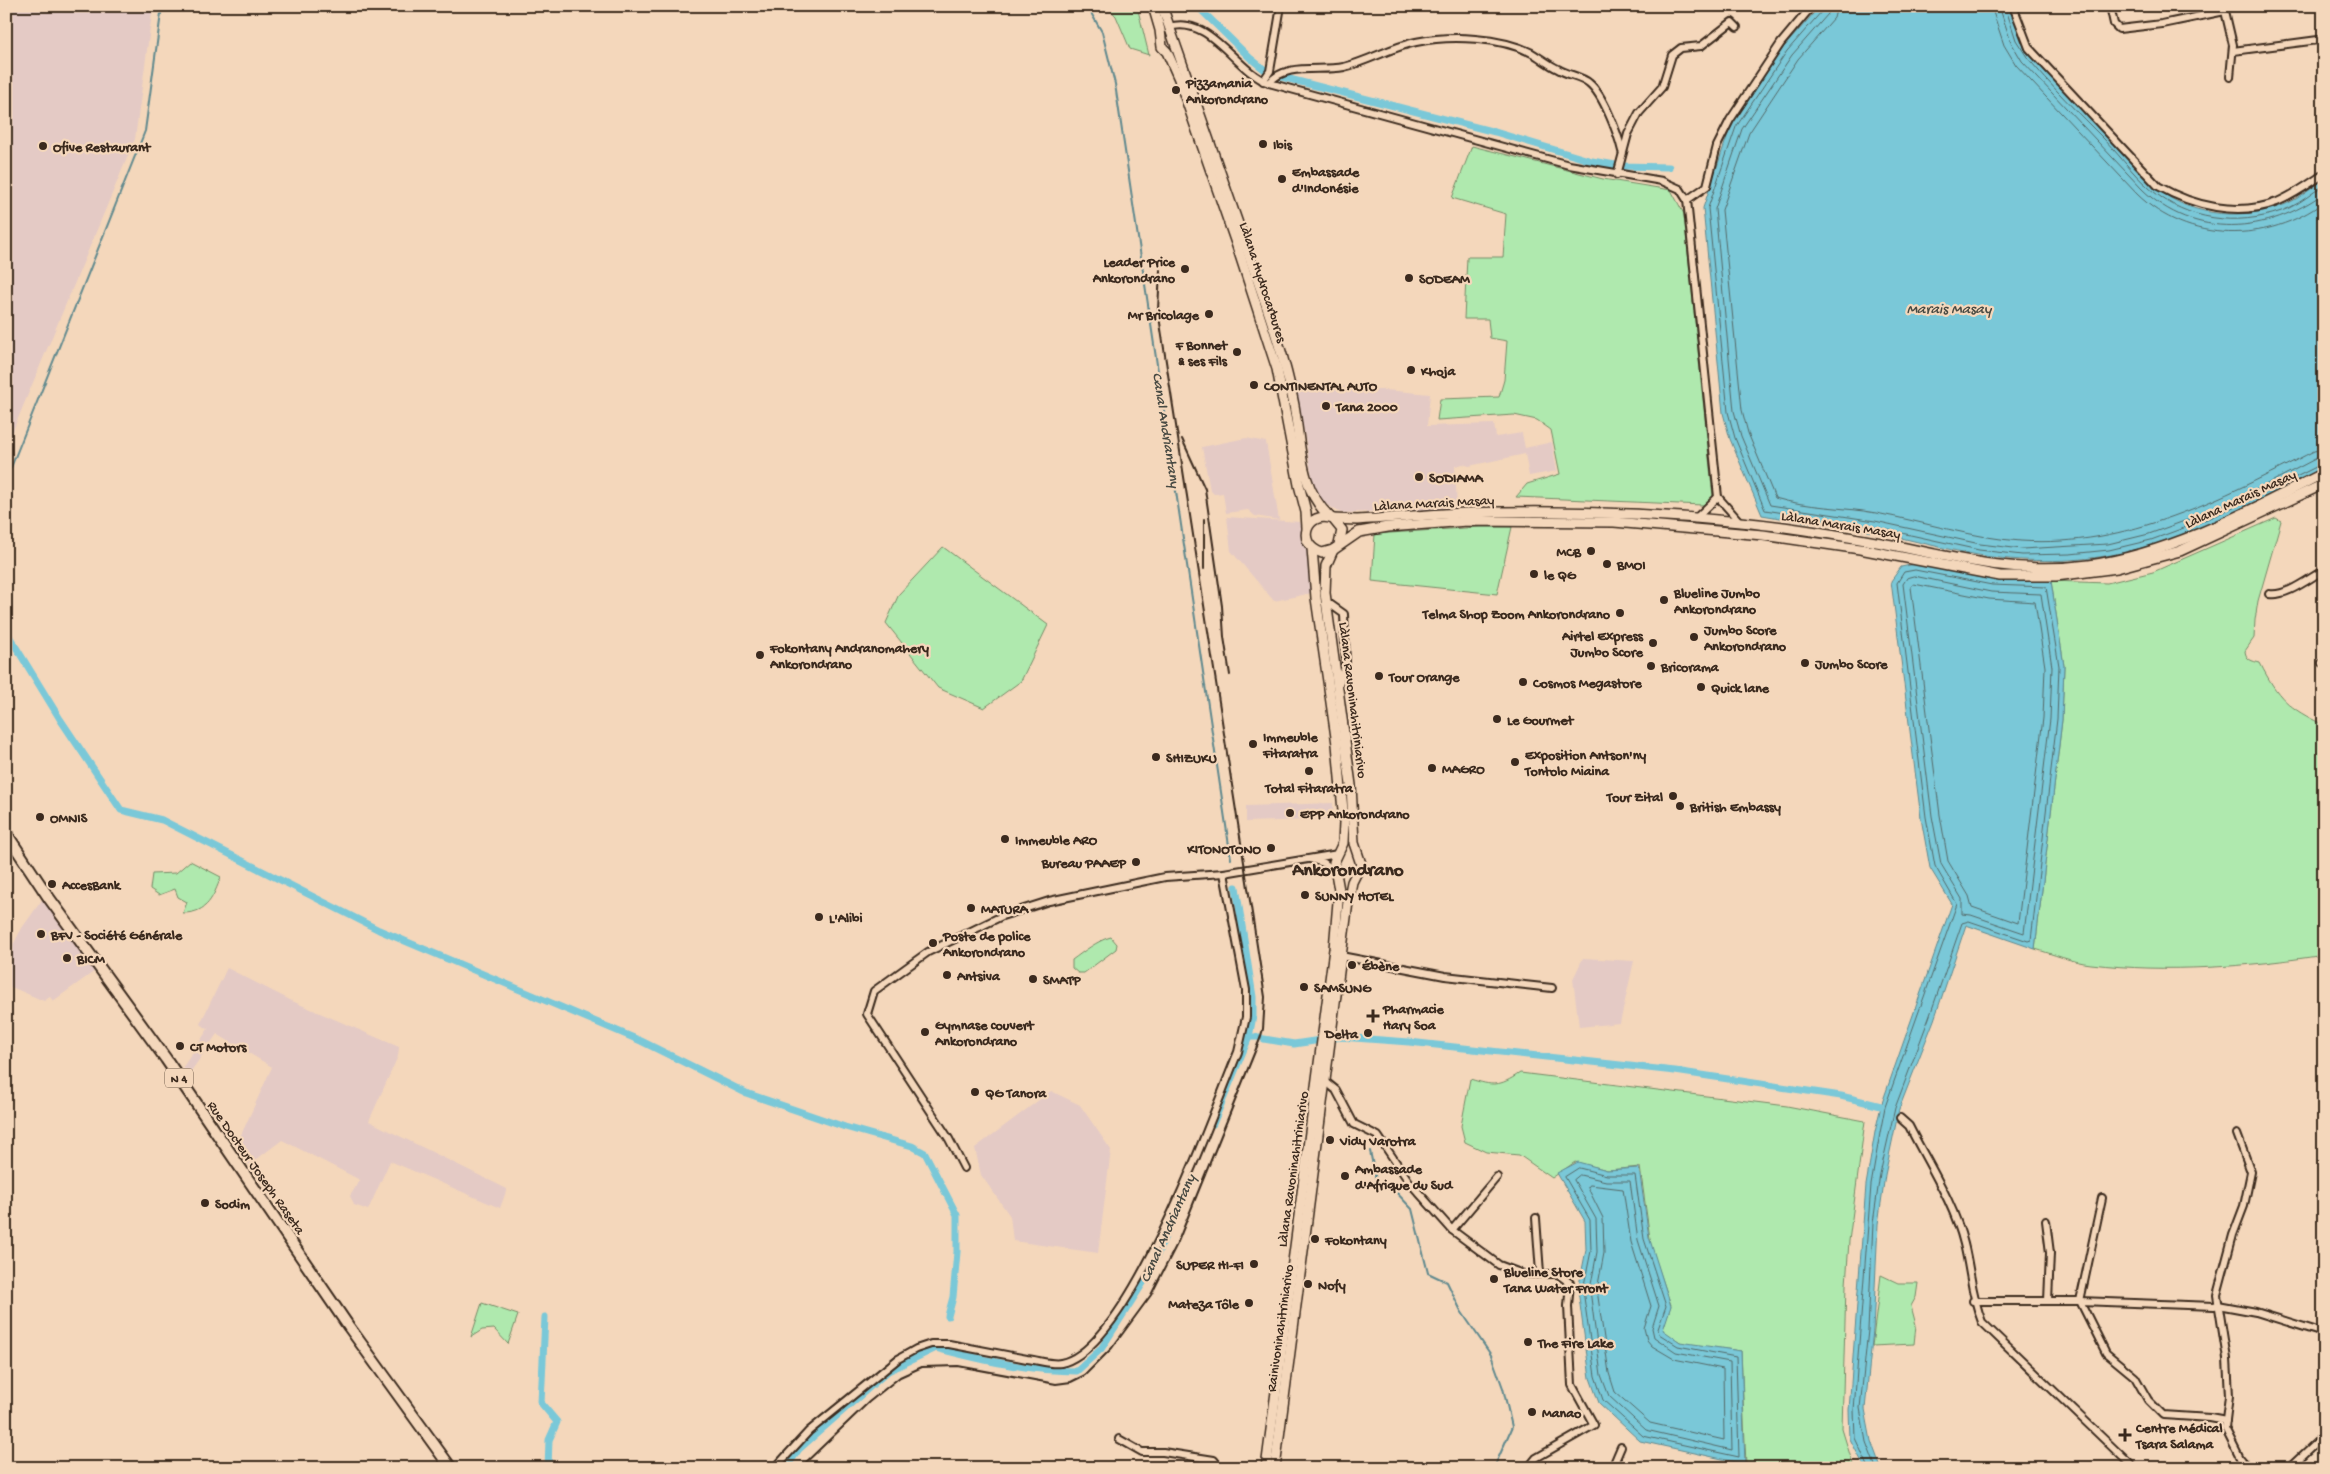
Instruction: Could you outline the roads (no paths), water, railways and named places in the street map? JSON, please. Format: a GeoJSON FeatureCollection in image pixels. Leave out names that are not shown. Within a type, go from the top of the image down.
{"type":"FeatureCollection","features":[{"type":"Feature","properties":{"kind":"main road"},"geometry":{"type":"LineString","coordinates":[[1153,6],[1163,42],[1166,38],[1172,47]]}},
{"type":"Feature","properties":{"kind":"main road","name":"Làlana Hydrocarbures"},"geometry":{"type":"LineString","coordinates":[[1162,6],[1169,26],[1179,79],[1238,246],[1277,369],[1297,478],[1306,512],[1307,528]]}},
{"type":"Feature","properties":{"kind":"main road","name":"Làlana Hydrocarbures"},"geometry":{"type":"LineString","coordinates":[[1172,47],[1275,331],[1290,386],[1305,472],[1312,496],[1319,506],[1332,518]]}},
{"type":"Feature","properties":{"kind":"main road","name":"Làlana Marais Masay"},"geometry":{"type":"LineString","coordinates":[[1332,518],[1357,520],[1516,512],[1613,514],[1740,522],[1858,539],[2000,576],[2064,575],[2117,568],[2180,551],[2291,495],[2324,473]]}},
{"type":"Feature","properties":{"kind":"main road","name":"Làlana Marais Masay"},"geometry":{"type":"LineString","coordinates":[[2291,495],[2324,484]]}},
{"type":"Feature","properties":{"kind":"main road"},"geometry":{"type":"LineString","coordinates":[[1320,517],[1332,518],[1342,530],[1336,548],[1322,552],[1312,548],[1306,536],[1307,528],[1314,519],[1320,517]]}},
{"type":"Feature","properties":{"kind":"main road","name":"Làlana Marais Masay"},"geometry":{"type":"LineString","coordinates":[[1336,548],[1354,535],[1366,530],[1422,524],[1515,521],[1614,522],[1763,535],[1946,562]]}},
{"type":"Feature","properties":{"kind":"main road","name":"Làlana Ravoninahitriniarivo"},"geometry":{"type":"LineString","coordinates":[[1312,548],[1316,598],[1339,765],[1344,822],[1342,844],[1334,862],[1339,890],[1327,1039]]}},
{"type":"Feature","properties":{"kind":"main road","name":"Làlana Ravoninahitriniarivo"},"geometry":{"type":"LineString","coordinates":[[1266,1468],[1327,1039],[1342,956],[1349,893],[1361,864],[1354,843],[1350,778],[1324,584],[1326,566],[1336,548]]}},
{"type":"Feature","properties":{"kind":"main road","name":"Rue Docteur Joseph Raseta"},"geometry":{"type":"LineString","coordinates":[[6,833],[46,894],[166,1059],[349,1326],[451,1468]]}},
{"type":"Feature","properties":{"kind":"main road"},"geometry":{"type":"LineString","coordinates":[[1339,853],[1347,850],[1357,854]]}},
{"type":"Feature","properties":{"kind":"main road"},"geometry":{"type":"LineString","coordinates":[[1336,872],[1347,878],[1355,876]]}},
{"type":"Feature","properties":{"kind":"main road","name":"Rainivoninahitriniarivo"},"geometry":{"type":"LineString","coordinates":[[1275,1468],[1326,1082],[1327,1039]]}},
{"type":"Feature","properties":{"kind":"street"},"geometry":{"type":"LineString","coordinates":[[1267,80],[1281,6]]}},
{"type":"Feature","properties":{"kind":"street"},"geometry":{"type":"LineString","coordinates":[[1687,200],[1708,186],[1717,146],[1730,120],[1781,43],[1812,6]]}},
{"type":"Feature","properties":{"kind":"street"},"geometry":{"type":"LineString","coordinates":[[2013,6],[2028,48],[2158,186],[2176,196],[2200,205],[2239,209],[2262,206],[2277,202],[2298,192],[2324,174]]}},
{"type":"Feature","properties":{"kind":"street"},"geometry":{"type":"LineString","coordinates":[[2110,6],[2114,24],[2119,30],[2155,25],[2226,8],[2233,50],[2230,77]]}},
{"type":"Feature","properties":{"kind":"street"},"geometry":{"type":"LineString","coordinates":[[1618,173],[1620,158],[1628,134],[1639,113],[1662,87],[1672,55],[1676,50],[1702,46],[1732,22],[1737,27]]}},
{"type":"Feature","properties":{"kind":"street"},"geometry":{"type":"LineString","coordinates":[[1169,26],[1177,24],[1199,28],[1267,80],[1569,165],[1662,182],[1680,189],[1687,200],[1718,497],[1740,522]]}},
{"type":"Feature","properties":{"kind":"street"},"geometry":{"type":"LineString","coordinates":[[1267,80],[1284,71],[1334,69],[1363,62],[1393,49],[1417,42],[1462,39],[1502,44],[1531,53],[1559,70],[1589,82],[1600,96],[1622,151]]}},
{"type":"Feature","properties":{"kind":"street"},"geometry":{"type":"LineString","coordinates":[[2233,50],[2318,40]]}},
{"type":"Feature","properties":{"kind":"street"},"geometry":{"type":"LineString","coordinates":[[1695,519],[1718,497]]}},
{"type":"Feature","properties":{"kind":"street"},"geometry":{"type":"LineString","coordinates":[[2269,594],[2276,595],[2286,591],[2324,570]]}},
{"type":"Feature","properties":{"kind":"street"},"geometry":{"type":"LineString","coordinates":[[1327,602],[1344,614],[1346,662],[1338,688]]}},
{"type":"Feature","properties":{"kind":"street"},"geometry":{"type":"LineString","coordinates":[[964,1168],[949,1139],[867,1014],[874,991],[928,952],[982,924],[1050,901],[1165,877],[1224,873],[1339,853]]}},
{"type":"Feature","properties":{"kind":"street"},"geometry":{"type":"LineString","coordinates":[[1306,858],[1319,861],[1336,872]]}},
{"type":"Feature","properties":{"kind":"street"},"geometry":{"type":"LineString","coordinates":[[775,1468],[809,1430],[898,1359],[916,1349],[931,1344],[948,1344],[1060,1363],[1078,1358],[1090,1348],[1109,1325],[1153,1256],[1238,1052],[1246,1017],[1246,990],[1224,873]]}},
{"type":"Feature","properties":{"kind":"street"},"geometry":{"type":"LineString","coordinates":[[1342,956],[1445,976],[1552,988]]}},
{"type":"Feature","properties":{"kind":"street"},"geometry":{"type":"LineString","coordinates":[[1326,1082],[1336,1090],[1354,1124],[1378,1136],[1410,1183],[1452,1230],[1499,1264],[1523,1274],[1558,1274],[1570,1283],[1568,1306],[1572,1385],[1594,1425],[1536,1458],[1528,1468]]}},
{"type":"Feature","properties":{"kind":"street"},"geometry":{"type":"LineString","coordinates":[[1900,1118],[1909,1126],[1947,1200],[1964,1243],[1974,1301],[1982,1322],[2134,1468]]}},
{"type":"Feature","properties":{"kind":"street"},"geometry":{"type":"LineString","coordinates":[[2238,1134],[2251,1172],[2244,1206],[2233,1235],[2217,1294],[2227,1359],[2229,1396],[2226,1428],[2240,1458],[2249,1468]]}},
{"type":"Feature","properties":{"kind":"street"},"geometry":{"type":"LineString","coordinates":[[1452,1230],[1497,1177]]}},
{"type":"Feature","properties":{"kind":"street"},"geometry":{"type":"LineString","coordinates":[[2102,1198],[2080,1301],[2106,1354],[2135,1377],[2148,1400],[2163,1415],[2226,1421]]}},
{"type":"Feature","properties":{"kind":"street"},"geometry":{"type":"LineString","coordinates":[[1536,1218],[1540,1273]]}},
{"type":"Feature","properties":{"kind":"street"},"geometry":{"type":"LineString","coordinates":[[2046,1221],[2050,1253],[2048,1301]]}},
{"type":"Feature","properties":{"kind":"street"},"geometry":{"type":"LineString","coordinates":[[1974,1301],[2080,1301],[2218,1305],[2256,1312],[2324,1333]]}},
{"type":"Feature","properties":{"kind":"street"},"geometry":{"type":"LineString","coordinates":[[2289,1468],[2318,1441],[2324,1432]]}},
{"type":"Feature","properties":{"kind":"street"},"geometry":{"type":"LineString","coordinates":[[1119,1440],[1142,1452],[1163,1452],[1214,1460],[1220,1468]]}},
{"type":"Feature","properties":{"kind":"street"},"geometry":{"type":"LineString","coordinates":[[1612,1468],[1620,1447]]}},
{"type":"Feature","properties":{"kind":"water","name":"Marais Masay"},"geometry":{"type":"Polygon","coordinates":[[[1820,6],[2010,6],[2015,23],[2041,66],[2159,190],[2188,206],[2221,214],[2237,214],[2270,209],[2291,202],[2324,179],[2324,467],[2247,507],[2194,531],[2139,549],[2095,558],[2044,561],[1978,555],[1874,532],[1762,515],[1730,439],[1723,413],[1703,208],[1731,125],[1783,48],[1820,6]]]}},
{"type":"Feature","properties":{"kind":"water"},"geometry":{"type":"Polygon","coordinates":[[[1915,564],[1992,580],[2051,581],[2064,666],[2062,720],[2035,949],[1966,925],[1934,1020],[1899,1109],[1885,1175],[1878,1224],[1873,1330],[1865,1409],[1871,1441],[1881,1468],[1865,1468],[1850,1439],[1849,1410],[1866,1185],[1881,1106],[1952,904],[1930,868],[1921,818],[1891,581],[1901,567],[1915,564]]]}},
{"type":"Feature","properties":{"kind":"water"},"geometry":{"type":"Polygon","coordinates":[[[1578,1162],[1607,1170],[1639,1168],[1649,1237],[1671,1306],[1663,1330],[1680,1342],[1741,1351],[1745,1464],[1640,1441],[1599,1403],[1590,1378],[1578,1290],[1586,1250],[1585,1221],[1557,1173],[1578,1162]]]}},
{"type":"Feature","properties":{"kind":"waterway"},"geometry":{"type":"LineString","coordinates":[[6,480],[145,131],[162,6]]}},
{"type":"Feature","properties":{"kind":"waterway","name":"Canal Andriantany"},"geometry":{"type":"LineString","coordinates":[[1087,6],[1102,32],[1115,84],[1231,859]]}},
{"type":"Feature","properties":{"kind":"waterway"},"geometry":{"type":"LineString","coordinates":[[1197,6],[1250,58],[1270,74],[1495,132],[1592,161],[1621,166],[1669,167]]}},
{"type":"Feature","properties":{"kind":"waterway"},"geometry":{"type":"LineString","coordinates":[[6,631],[60,719],[121,810],[162,820],[379,930],[641,1041],[746,1093],[845,1127],[912,1146],[925,1153],[957,1215],[957,1252],[953,1297],[948,1316]]}},
{"type":"Feature","properties":{"kind":"waterway","name":"Canal Andriantany"},"geometry":{"type":"LineString","coordinates":[[1213,1124],[1249,1037],[1253,1016],[1253,997],[1236,887]]}},
{"type":"Feature","properties":{"kind":"waterway"},"geometry":{"type":"LineString","coordinates":[[1249,1037],[1260,1037]]}},
{"type":"Feature","properties":{"kind":"waterway"},"geometry":{"type":"LineString","coordinates":[[1264,1039],[1294,1044],[1341,1037],[1409,1042],[1675,1071],[1841,1096],[1881,1106]]}},
{"type":"Feature","properties":{"kind":"waterway"},"geometry":{"type":"LineString","coordinates":[[1370,1151],[1377,1185],[1395,1191],[1412,1209],[1428,1273],[1447,1282],[1461,1311],[1491,1355],[1503,1388],[1512,1427],[1494,1468]]}},
{"type":"Feature","properties":{"kind":"waterway","name":"Canal Andriantany"},"geometry":{"type":"LineString","coordinates":[[786,1468],[799,1449],[888,1371],[936,1348],[988,1361],[1023,1367],[1077,1371],[1101,1349],[1150,1272],[1181,1198]]}},
{"type":"Feature","properties":{"kind":"waterway"},"geometry":{"type":"LineString","coordinates":[[545,1317],[541,1403],[557,1422],[549,1440],[548,1468]]}},
{"type":"Feature","properties":{"kind":"railway"},"geometry":{"type":"LineString","coordinates":[[800,1468],[869,1402],[900,1377],[922,1367],[958,1366],[1056,1384],[1071,1382],[1085,1375],[1112,1348],[1151,1295],[1177,1244],[1260,1039],[1263,1029],[1265,997],[1158,310],[1160,270]]}},
{"type":"Feature","properties":{"kind":"railway"},"geometry":{"type":"LineString","coordinates":[[1182,439],[1205,489],[1230,675]]}},
{"type":"Feature","properties":{"kind":"railway"},"geometry":{"type":"LineString","coordinates":[[1204,519],[1204,569]]}},
{"type":"Feature","properties":{"kind":"place","name":"Pizzamania Ankorondrano"},"geometry":{"type":"Point","coordinates":[1176,90]}},
{"type":"Feature","properties":{"kind":"place","name":"Ibis"},"geometry":{"type":"Point","coordinates":[1263,144]}},
{"type":"Feature","properties":{"kind":"place","name":"Ofive Restaurant"},"geometry":{"type":"Point","coordinates":[43,146]}},
{"type":"Feature","properties":{"kind":"place","name":"Embassade d'Indonésie"},"geometry":{"type":"Point","coordinates":[1282,179]}},
{"type":"Feature","properties":{"kind":"place","name":"Leader Price Ankorondrano"},"geometry":{"type":"Point","coordinates":[1185,269]}},
{"type":"Feature","properties":{"kind":"place","name":"SODEAM"},"geometry":{"type":"Point","coordinates":[1409,278]}},
{"type":"Feature","properties":{"kind":"place","name":"Mr Bricolage"},"geometry":{"type":"Point","coordinates":[1209,314]}},
{"type":"Feature","properties":{"kind":"place","name":"F Bonnet & ses Fils"},"geometry":{"type":"Point","coordinates":[1237,352]}},
{"type":"Feature","properties":{"kind":"place","name":"Khoja"},"geometry":{"type":"Point","coordinates":[1411,370]}},
{"type":"Feature","properties":{"kind":"place","name":"CONTINENTAL AUTO"},"geometry":{"type":"Point","coordinates":[1254,385]}},
{"type":"Feature","properties":{"kind":"place","name":"Tana 2000"},"geometry":{"type":"Point","coordinates":[1326,406]}},
{"type":"Feature","properties":{"kind":"place","name":"SODIAMA"},"geometry":{"type":"Point","coordinates":[1419,477]}},
{"type":"Feature","properties":{"kind":"place","name":"MCB"},"geometry":{"type":"Point","coordinates":[1591,551]}},
{"type":"Feature","properties":{"kind":"place","name":"BMOI"},"geometry":{"type":"Point","coordinates":[1607,564]}},
{"type":"Feature","properties":{"kind":"place","name":"le QG"},"geometry":{"type":"Point","coordinates":[1534,574]}},
{"type":"Feature","properties":{"kind":"place","name":"Blueline Jumbo Ankorondrano"},"geometry":{"type":"Point","coordinates":[1664,600]}},
{"type":"Feature","properties":{"kind":"place","name":"Telma Shop Zoom Ankorondrano"},"geometry":{"type":"Point","coordinates":[1620,613]}},
{"type":"Feature","properties":{"kind":"place","name":"Jumbo Score Ankorondrano"},"geometry":{"type":"Point","coordinates":[1694,637]}},
{"type":"Feature","properties":{"kind":"place","name":"Airtel Express Jumbo Score"},"geometry":{"type":"Point","coordinates":[1653,643]}},
{"type":"Feature","properties":{"kind":"place","name":"Fokontany Andranomahery Ankorondrano"},"geometry":{"type":"Point","coordinates":[760,655]}},
{"type":"Feature","properties":{"kind":"place","name":"Jumbo Score"},"geometry":{"type":"Point","coordinates":[1805,663]}},
{"type":"Feature","properties":{"kind":"place","name":"Bricorama"},"geometry":{"type":"Point","coordinates":[1651,666]}},
{"type":"Feature","properties":{"kind":"place","name":"Tour Orange"},"geometry":{"type":"Point","coordinates":[1379,676]}},
{"type":"Feature","properties":{"kind":"place","name":"Cosmos Megastore"},"geometry":{"type":"Point","coordinates":[1523,682]}},
{"type":"Feature","properties":{"kind":"place","name":"Quick lane"},"geometry":{"type":"Point","coordinates":[1701,687]}},
{"type":"Feature","properties":{"kind":"place","name":"Le Gourmet"},"geometry":{"type":"Point","coordinates":[1497,719]}},
{"type":"Feature","properties":{"kind":"place","name":"Immeuble Fitaratra"},"geometry":{"type":"Point","coordinates":[1253,744]}},
{"type":"Feature","properties":{"kind":"place","name":"SHIZUKU"},"geometry":{"type":"Point","coordinates":[1156,757]}},
{"type":"Feature","properties":{"kind":"place","name":"Exposition Antson'ny Tontolo Miaina"},"geometry":{"type":"Point","coordinates":[1515,762]}},
{"type":"Feature","properties":{"kind":"place","name":"MAGRO"},"geometry":{"type":"Point","coordinates":[1432,768]}},
{"type":"Feature","properties":{"kind":"place","name":"Total Fitaratra"},"geometry":{"type":"Point","coordinates":[1309,771]}},
{"type":"Feature","properties":{"kind":"place","name":"Tour Zital"},"geometry":{"type":"Point","coordinates":[1673,796]}},
{"type":"Feature","properties":{"kind":"place","name":"British Embassy"},"geometry":{"type":"Point","coordinates":[1680,806]}},
{"type":"Feature","properties":{"kind":"place","name":"EPP Ankorondrano"},"geometry":{"type":"Point","coordinates":[1290,813]}},
{"type":"Feature","properties":{"kind":"place","name":"OMNIS"},"geometry":{"type":"Point","coordinates":[40,817]}},
{"type":"Feature","properties":{"kind":"place","name":"Immeuble ARO"},"geometry":{"type":"Point","coordinates":[1005,839]}},
{"type":"Feature","properties":{"kind":"place","name":"KITONOTONO"},"geometry":{"type":"Point","coordinates":[1271,848]}},
{"type":"Feature","properties":{"kind":"place","name":"Bureau PAAEP"},"geometry":{"type":"Point","coordinates":[1136,862]}},
{"type":"Feature","properties":{"kind":"place","name":"AccesBank"},"geometry":{"type":"Point","coordinates":[52,884]}},
{"type":"Feature","properties":{"kind":"place","name":"SUNNY HOTEL"},"geometry":{"type":"Point","coordinates":[1305,895]}},
{"type":"Feature","properties":{"kind":"place","name":"MATURA"},"geometry":{"type":"Point","coordinates":[971,908]}},
{"type":"Feature","properties":{"kind":"place","name":"L'Alibi"},"geometry":{"type":"Point","coordinates":[819,917]}},
{"type":"Feature","properties":{"kind":"place","name":"BFV - Société Générale"},"geometry":{"type":"Point","coordinates":[41,934]}},
{"type":"Feature","properties":{"kind":"place","name":"Poste de police Ankorondrano"},"geometry":{"type":"Point","coordinates":[933,943]}},
{"type":"Feature","properties":{"kind":"place","name":"BICM"},"geometry":{"type":"Point","coordinates":[67,958]}},
{"type":"Feature","properties":{"kind":"place","name":"Ébène"},"geometry":{"type":"Point","coordinates":[1352,965]}},
{"type":"Feature","properties":{"kind":"place","name":"Antsiva"},"geometry":{"type":"Point","coordinates":[947,975]}},
{"type":"Feature","properties":{"kind":"place","name":"SMATP"},"geometry":{"type":"Point","coordinates":[1033,979]}},
{"type":"Feature","properties":{"kind":"place","name":"SAMSUNG"},"geometry":{"type":"Point","coordinates":[1304,987]}},
{"type":"Feature","properties":{"kind":"place","name":"Pharmacie Hary Soa"},"geometry":{"type":"Point","coordinates":[1373,1016]}},
{"type":"Feature","properties":{"kind":"place","name":"Gymnase couvert Ankorondrano"},"geometry":{"type":"Point","coordinates":[925,1032]}},
{"type":"Feature","properties":{"kind":"place","name":"Delta"},"geometry":{"type":"Point","coordinates":[1368,1033]}},
{"type":"Feature","properties":{"kind":"place","name":"CT Motors"},"geometry":{"type":"Point","coordinates":[180,1046]}},
{"type":"Feature","properties":{"kind":"place","name":"QG Tanora"},"geometry":{"type":"Point","coordinates":[975,1092]}},
{"type":"Feature","properties":{"kind":"place","name":"Vidy Varotra"},"geometry":{"type":"Point","coordinates":[1330,1140]}},
{"type":"Feature","properties":{"kind":"place","name":"Ambassade d'Afrique du Sud"},"geometry":{"type":"Point","coordinates":[1345,1176]}},
{"type":"Feature","properties":{"kind":"place","name":"Sodim"},"geometry":{"type":"Point","coordinates":[205,1203]}},
{"type":"Feature","properties":{"kind":"place","name":"Fokontany"},"geometry":{"type":"Point","coordinates":[1315,1239]}},
{"type":"Feature","properties":{"kind":"place","name":"SUPER HI-FI"},"geometry":{"type":"Point","coordinates":[1254,1264]}},
{"type":"Feature","properties":{"kind":"place","name":"Blueline Store Tana Water Front"},"geometry":{"type":"Point","coordinates":[1494,1279]}},
{"type":"Feature","properties":{"kind":"place","name":"Nofy"},"geometry":{"type":"Point","coordinates":[1308,1284]}},
{"type":"Feature","properties":{"kind":"place","name":"Mateza Tôle"},"geometry":{"type":"Point","coordinates":[1249,1303]}},
{"type":"Feature","properties":{"kind":"place","name":"The Fire Lake"},"geometry":{"type":"Point","coordinates":[1528,1342]}},
{"type":"Feature","properties":{"kind":"place","name":"Manao"},"geometry":{"type":"Point","coordinates":[1532,1412]}},
{"type":"Feature","properties":{"kind":"place","name":"Centre Médical Tsara Salama"},"geometry":{"type":"Point","coordinates":[2125,1435]}},
{"type":"Feature","properties":{"kind":"district","name":"Ankorondrano"},"geometry":{"type":"Point","coordinates":[1348,868]}}]}
